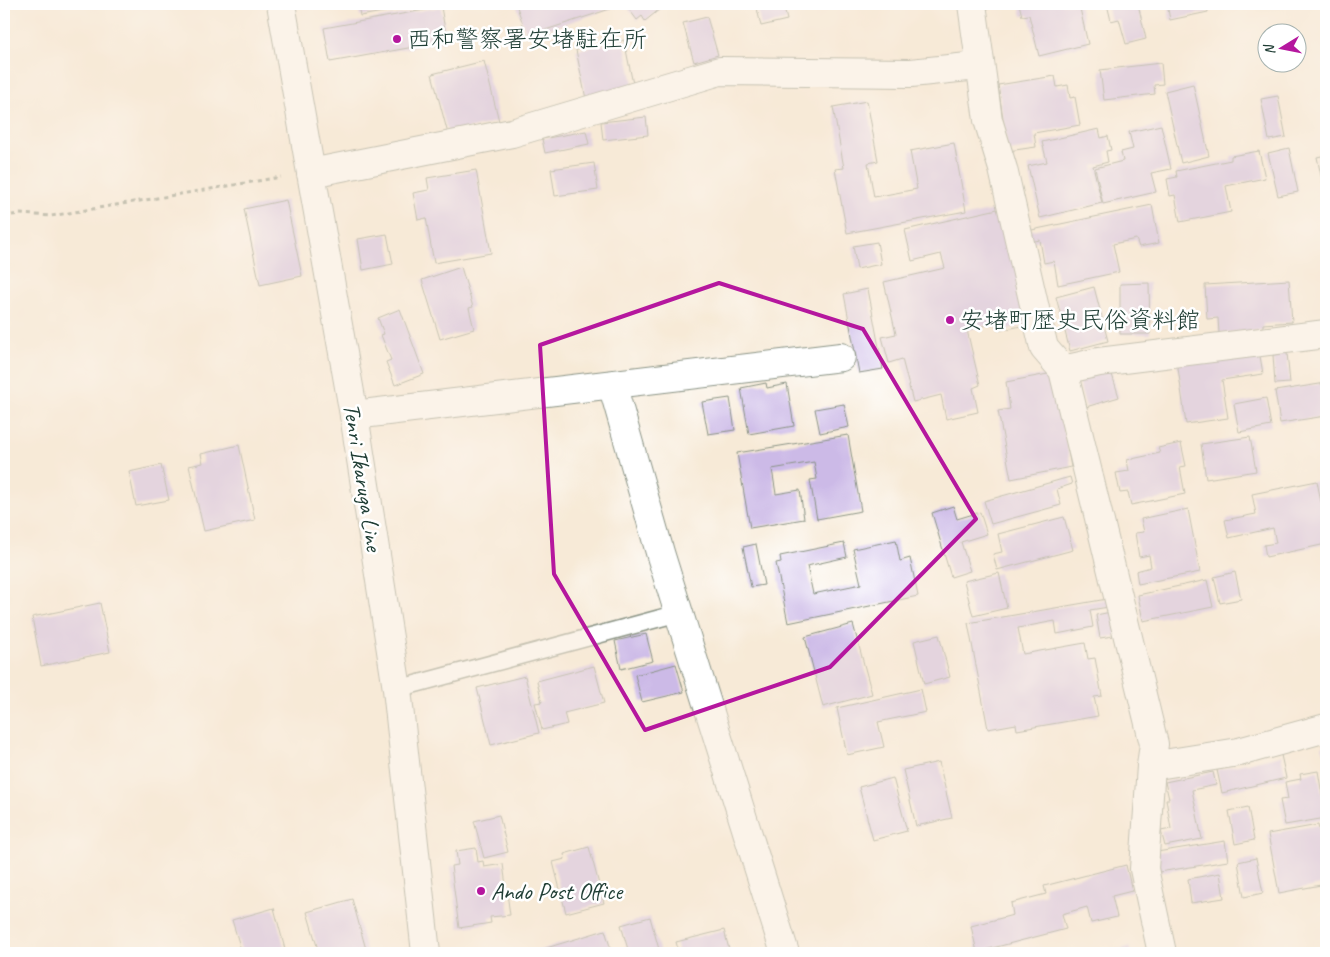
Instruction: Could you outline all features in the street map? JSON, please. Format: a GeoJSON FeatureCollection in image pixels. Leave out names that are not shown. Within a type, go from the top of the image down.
{"type":"FeatureCollection","features":[{"type":"Feature","properties":{"kind":"street","name":"Tenri Ikaruga Line"},"geometry":{"type":"LineString","coordinates":[[281,4],[354,415],[397,689],[426,953]]}},
{"type":"Feature","properties":{"kind":"street"},"geometry":{"type":"LineString","coordinates":[[972,4],[988,120],[1003,169],[1044,348],[1064,370],[1154,744],[1144,869],[1162,953]]}},
{"type":"Feature","properties":{"kind":"street"},"geometry":{"type":"LineString","coordinates":[[311,173],[512,133],[720,71],[911,73],[980,67]]}},
{"type":"Feature","properties":{"kind":"street"},"geometry":{"type":"LineString","coordinates":[[1064,370],[1099,362],[1326,334]]}},
{"type":"Feature","properties":{"kind":"street"},"geometry":{"type":"LineString","coordinates":[[354,415],[841,357]]}},
{"type":"Feature","properties":{"kind":"street"},"geometry":{"type":"LineString","coordinates":[[612,384],[661,556],[785,953]]}},
{"type":"Feature","properties":{"kind":"street"},"geometry":{"type":"LineString","coordinates":[[1151,766],[1240,752],[1326,728]]}},
{"type":"Feature","properties":{"kind":"lane"},"geometry":{"type":"LineString","coordinates":[[397,689],[679,613]]}},
{"type":"Feature","properties":{"kind":"path"},"geometry":{"type":"LineString","coordinates":[[4,216],[19,214],[51,216],[311,173]]}},
{"type":"Feature","properties":{"kind":"highlighted area"},"geometry":{"type":"Polygon","coordinates":[[[719,283],[863,329],[976,519],[830,667],[645,730],[554,574],[540,345],[719,283]]]}},
{"type":"Feature","properties":{"kind":"building"},"geometry":{"type":"Polygon","coordinates":[[[358,4],[424,4],[424,5],[360,16],[358,4]]]}},
{"type":"Feature","properties":{"kind":"building"},"geometry":{"type":"Polygon","coordinates":[[[516,4],[608,4],[610,9],[527,36],[516,4]]]}},
{"type":"Feature","properties":{"kind":"building"},"geometry":{"type":"Polygon","coordinates":[[[625,4],[665,5],[645,21],[642,16],[637,20],[625,4]]]}},
{"type":"Feature","properties":{"kind":"building"},"geometry":{"type":"Polygon","coordinates":[[[756,4],[783,4],[787,20],[761,26],[756,4]]]}},
{"type":"Feature","properties":{"kind":"building"},"geometry":{"type":"Polygon","coordinates":[[[1019,4],[1079,4],[1088,44],[1039,56],[1029,15],[1022,16],[1019,4]]]}},
{"type":"Feature","properties":{"kind":"building"},"geometry":{"type":"Polygon","coordinates":[[[1107,4],[1138,4],[1146,39],[1126,44],[1119,19],[1111,21],[1107,4]]]}},
{"type":"Feature","properties":{"kind":"building"},"geometry":{"type":"Polygon","coordinates":[[[1167,4],[1207,4],[1208,12],[1170,20],[1167,4]]]}},
{"type":"Feature","properties":{"kind":"building"},"geometry":{"type":"Polygon","coordinates":[[[441,7],[447,41],[330,62],[324,28],[441,7]]]}},
{"type":"Feature","properties":{"kind":"building"},"geometry":{"type":"Polygon","coordinates":[[[707,17],[718,55],[694,62],[683,23],[707,17]]]}},
{"type":"Feature","properties":{"kind":"building"},"geometry":{"type":"Polygon","coordinates":[[[624,40],[635,94],[587,104],[576,50],[624,40]]]}},
{"type":"Feature","properties":{"kind":"building"},"geometry":{"type":"Polygon","coordinates":[[[484,61],[499,121],[448,134],[432,74],[484,61]]]}},
{"type":"Feature","properties":{"kind":"building"},"geometry":{"type":"Polygon","coordinates":[[[1161,63],[1163,84],[1154,85],[1155,94],[1104,100],[1100,70],[1161,63]]]}},
{"type":"Feature","properties":{"kind":"building"},"geometry":{"type":"Polygon","coordinates":[[[1055,76],[1057,87],[1068,85],[1070,98],[1075,97],[1080,125],[1034,133],[1036,147],[1008,151],[998,85],[1055,76]]]}},
{"type":"Feature","properties":{"kind":"building"},"geometry":{"type":"Polygon","coordinates":[[[1193,84],[1209,156],[1181,163],[1165,91],[1193,84]]]}},
{"type":"Feature","properties":{"kind":"building"},"geometry":{"type":"Polygon","coordinates":[[[1278,96],[1286,137],[1269,140],[1261,99],[1278,96]]]}},
{"type":"Feature","properties":{"kind":"building"},"geometry":{"type":"Polygon","coordinates":[[[867,101],[878,161],[868,163],[874,197],[917,189],[910,151],[954,143],[966,211],[847,233],[835,169],[844,168],[833,107],[867,101]]]}},
{"type":"Feature","properties":{"kind":"building"},"geometry":{"type":"Polygon","coordinates":[[[646,117],[648,135],[603,140],[601,122],[646,117]]]}},
{"type":"Feature","properties":{"kind":"building"},"geometry":{"type":"Polygon","coordinates":[[[1161,125],[1171,169],[1151,173],[1156,192],[1103,204],[1095,168],[1123,161],[1121,152],[1133,149],[1129,132],[1161,125]]]}},
{"type":"Feature","properties":{"kind":"building"},"geometry":{"type":"Polygon","coordinates":[[[1099,129],[1101,138],[1108,136],[1111,150],[1106,151],[1108,162],[1093,166],[1102,203],[1040,218],[1028,166],[1047,162],[1042,142],[1099,129]]]}},
{"type":"Feature","properties":{"kind":"building"},"geometry":{"type":"Polygon","coordinates":[[[586,131],[589,144],[545,153],[542,139],[586,131]]]}},
{"type":"Feature","properties":{"kind":"building"},"geometry":{"type":"Polygon","coordinates":[[[1289,148],[1298,192],[1278,196],[1268,153],[1289,148]]]}},
{"type":"Feature","properties":{"kind":"building"},"geometry":{"type":"Polygon","coordinates":[[[1259,151],[1265,178],[1226,186],[1231,212],[1180,222],[1175,195],[1170,196],[1167,179],[1177,177],[1176,171],[1231,160],[1231,156],[1259,151]]]}},
{"type":"Feature","properties":{"kind":"building"},"geometry":{"type":"Polygon","coordinates":[[[1326,155],[1326,194],[1325,194],[1317,157],[1326,155]]]}},
{"type":"Feature","properties":{"kind":"building"},"geometry":{"type":"Polygon","coordinates":[[[594,163],[598,190],[555,196],[551,169],[594,163]]]}},
{"type":"Feature","properties":{"kind":"building"},"geometry":{"type":"Polygon","coordinates":[[[476,170],[491,253],[434,263],[426,218],[418,220],[413,193],[429,190],[427,178],[476,170]]]}},
{"type":"Feature","properties":{"kind":"building"},"geometry":{"type":"Polygon","coordinates":[[[286,200],[302,276],[260,285],[244,209],[286,200]]]}},
{"type":"Feature","properties":{"kind":"building"},"geometry":{"type":"Polygon","coordinates":[[[1152,205],[1159,243],[1139,247],[1136,239],[1113,244],[1119,272],[1058,285],[1054,261],[1044,263],[1040,240],[1030,242],[1027,231],[1152,205]]]}},
{"type":"Feature","properties":{"kind":"building"},"geometry":{"type":"Polygon","coordinates":[[[1002,208],[1030,324],[998,331],[996,323],[967,330],[980,385],[973,388],[978,412],[946,419],[941,395],[913,402],[902,359],[889,363],[882,337],[896,334],[884,282],[945,268],[941,254],[912,261],[905,230],[1002,208]]]}},
{"type":"Feature","properties":{"kind":"building"},"geometry":{"type":"Polygon","coordinates":[[[387,234],[393,264],[363,270],[358,239],[387,234]]]}},
{"type":"Feature","properties":{"kind":"building"},"geometry":{"type":"Polygon","coordinates":[[[877,242],[881,264],[857,269],[853,246],[877,242]]]}},
{"type":"Feature","properties":{"kind":"building"},"geometry":{"type":"Polygon","coordinates":[[[461,267],[473,307],[469,308],[474,329],[440,339],[422,280],[461,267]]]}},
{"type":"Feature","properties":{"kind":"building"},"geometry":{"type":"Polygon","coordinates":[[[1289,280],[1292,322],[1263,324],[1263,330],[1219,333],[1218,318],[1207,319],[1205,285],[1289,280]]]}},
{"type":"Feature","properties":{"kind":"building"},"geometry":{"type":"Polygon","coordinates":[[[1149,283],[1150,334],[1120,334],[1120,284],[1149,283]]]}},
{"type":"Feature","properties":{"kind":"building"},"geometry":{"type":"Polygon","coordinates":[[[1094,287],[1108,341],[1070,351],[1056,297],[1094,287]]]}},
{"type":"Feature","properties":{"kind":"building"},"geometry":{"type":"Polygon","coordinates":[[[868,289],[883,369],[859,373],[844,294],[868,289]]]}},
{"type":"Feature","properties":{"kind":"building"},"geometry":{"type":"Polygon","coordinates":[[[400,309],[424,374],[395,385],[386,362],[391,360],[381,335],[384,334],[378,318],[400,309]]]}},
{"type":"Feature","properties":{"kind":"building"},"geometry":{"type":"Polygon","coordinates":[[[1259,350],[1263,374],[1222,380],[1228,418],[1186,424],[1177,361],[1259,350]]]}},
{"type":"Feature","properties":{"kind":"building"},"geometry":{"type":"Polygon","coordinates":[[[1287,353],[1290,383],[1275,384],[1273,355],[1287,353]]]}},
{"type":"Feature","properties":{"kind":"building"},"geometry":{"type":"Polygon","coordinates":[[[1110,368],[1119,397],[1086,407],[1077,378],[1110,368]]]}},
{"type":"Feature","properties":{"kind":"building"},"geometry":{"type":"Polygon","coordinates":[[[1053,373],[1071,467],[1011,479],[998,411],[1010,409],[1006,382],[1053,373]]]}},
{"type":"Feature","properties":{"kind":"building"},"geometry":{"type":"Polygon","coordinates":[[[766,383],[767,388],[787,384],[794,426],[749,434],[741,388],[766,383]]]}},
{"type":"Feature","properties":{"kind":"building"},"geometry":{"type":"Polygon","coordinates":[[[1326,383],[1326,416],[1280,423],[1275,391],[1326,383]]]}},
{"type":"Feature","properties":{"kind":"building"},"geometry":{"type":"Polygon","coordinates":[[[730,398],[735,430],[708,434],[702,402],[730,398]]]}},
{"type":"Feature","properties":{"kind":"building"},"geometry":{"type":"Polygon","coordinates":[[[1266,398],[1271,426],[1239,432],[1234,404],[1266,398]]]}},
{"type":"Feature","properties":{"kind":"building"},"geometry":{"type":"Polygon","coordinates":[[[844,404],[849,427],[820,433],[815,409],[844,404]]]}},
{"type":"Feature","properties":{"kind":"building"},"geometry":{"type":"Polygon","coordinates":[[[848,435],[861,511],[817,519],[810,480],[817,479],[814,462],[772,469],[776,494],[800,490],[804,519],[750,528],[737,453],[848,435]]]}},
{"type":"Feature","properties":{"kind":"building"},"geometry":{"type":"Polygon","coordinates":[[[1250,437],[1256,471],[1206,479],[1201,444],[1250,437]]]}},
{"type":"Feature","properties":{"kind":"building"},"geometry":{"type":"Polygon","coordinates":[[[1181,443],[1186,466],[1180,467],[1185,494],[1131,505],[1128,492],[1120,493],[1116,473],[1129,471],[1127,460],[1160,453],[1158,448],[1181,443]]]}},
{"type":"Feature","properties":{"kind":"building"},"geometry":{"type":"Polygon","coordinates":[[[239,445],[255,520],[204,531],[189,466],[203,463],[201,454],[239,445]]]}},
{"type":"Feature","properties":{"kind":"building"},"geometry":{"type":"Polygon","coordinates":[[[161,465],[169,500],[136,506],[129,472],[161,465]]]}},
{"type":"Feature","properties":{"kind":"building"},"geometry":{"type":"Polygon","coordinates":[[[1070,477],[1072,484],[1057,489],[1061,505],[991,524],[984,501],[1070,477]]]}},
{"type":"Feature","properties":{"kind":"building"},"geometry":{"type":"Polygon","coordinates":[[[1317,481],[1321,502],[1326,501],[1326,544],[1266,557],[1264,545],[1276,543],[1273,528],[1229,538],[1225,520],[1256,514],[1252,494],[1317,481]]]}},
{"type":"Feature","properties":{"kind":"building"},"geometry":{"type":"Polygon","coordinates":[[[953,506],[957,519],[980,512],[987,534],[961,542],[970,571],[951,577],[932,513],[953,506]]]}},
{"type":"Feature","properties":{"kind":"building"},"geometry":{"type":"Polygon","coordinates":[[[1188,509],[1200,572],[1138,584],[1136,571],[1151,567],[1149,555],[1139,557],[1135,533],[1144,532],[1141,519],[1188,509]]]}},
{"type":"Feature","properties":{"kind":"building"},"geometry":{"type":"Polygon","coordinates":[[[1064,517],[1073,550],[997,570],[993,554],[1002,552],[998,534],[1064,517]]]}},
{"type":"Feature","properties":{"kind":"building"},"geometry":{"type":"Polygon","coordinates":[[[896,540],[900,561],[910,558],[918,596],[788,623],[776,563],[781,562],[780,556],[844,543],[847,557],[807,566],[813,594],[861,584],[853,549],[896,540]]]}},
{"type":"Feature","properties":{"kind":"building"},"geometry":{"type":"Polygon","coordinates":[[[756,544],[764,585],[751,587],[743,547],[756,544]]]}},
{"type":"Feature","properties":{"kind":"building"},"geometry":{"type":"Polygon","coordinates":[[[1235,572],[1241,599],[1220,603],[1214,577],[1235,572]]]}},
{"type":"Feature","properties":{"kind":"building"},"geometry":{"type":"Polygon","coordinates":[[[999,573],[1007,608],[973,616],[964,581],[999,573]]]}},
{"type":"Feature","properties":{"kind":"building"},"geometry":{"type":"Polygon","coordinates":[[[1207,580],[1213,607],[1143,621],[1138,595],[1207,580]]]}},
{"type":"Feature","properties":{"kind":"building"},"geometry":{"type":"Polygon","coordinates":[[[1113,598],[1115,606],[1090,610],[1093,627],[1057,634],[1055,621],[1018,628],[1023,654],[1085,643],[1088,659],[1095,658],[1102,696],[1094,697],[1098,716],[1017,730],[1016,724],[988,729],[968,623],[1113,598]]]}},
{"type":"Feature","properties":{"kind":"building"},"geometry":{"type":"Polygon","coordinates":[[[100,603],[110,652],[41,666],[32,617],[100,603]]]}},
{"type":"Feature","properties":{"kind":"building"},"geometry":{"type":"Polygon","coordinates":[[[1116,611],[1120,635],[1100,638],[1096,615],[1116,611]]]}},
{"type":"Feature","properties":{"kind":"building"},"geometry":{"type":"Polygon","coordinates":[[[853,624],[872,694],[823,707],[805,637],[853,624]]]}},
{"type":"Feature","properties":{"kind":"building"},"geometry":{"type":"Polygon","coordinates":[[[646,634],[653,661],[621,669],[615,641],[646,634]]]}},
{"type":"Feature","properties":{"kind":"building"},"geometry":{"type":"Polygon","coordinates":[[[939,635],[950,677],[924,684],[914,641],[939,635]]]}},
{"type":"Feature","properties":{"kind":"building"},"geometry":{"type":"Polygon","coordinates":[[[676,664],[684,692],[642,702],[635,675],[676,664]]]}},
{"type":"Feature","properties":{"kind":"building"},"geometry":{"type":"Polygon","coordinates":[[[594,666],[604,703],[564,713],[567,724],[542,730],[535,703],[542,702],[537,681],[594,666]]]}},
{"type":"Feature","properties":{"kind":"building"},"geometry":{"type":"Polygon","coordinates":[[[525,676],[539,733],[491,745],[477,688],[525,676]]]}},
{"type":"Feature","properties":{"kind":"building"},"geometry":{"type":"Polygon","coordinates":[[[921,689],[926,712],[878,722],[884,747],[847,755],[837,708],[921,689]]]}},
{"type":"Feature","properties":{"kind":"building"},"geometry":{"type":"Polygon","coordinates":[[[1326,745],[1326,758],[1322,746],[1326,745]]]}},
{"type":"Feature","properties":{"kind":"building"},"geometry":{"type":"Polygon","coordinates":[[[1281,755],[1286,778],[1222,793],[1217,770],[1281,755]]]}},
{"type":"Feature","properties":{"kind":"building"},"geometry":{"type":"Polygon","coordinates":[[[939,762],[952,818],[916,826],[903,770],[939,762]]]}},
{"type":"Feature","properties":{"kind":"building"},"geometry":{"type":"Polygon","coordinates":[[[1318,771],[1326,818],[1285,825],[1280,800],[1288,799],[1285,782],[1301,779],[1300,774],[1318,771]]]}},
{"type":"Feature","properties":{"kind":"building"},"geometry":{"type":"Polygon","coordinates":[[[1213,772],[1216,785],[1192,790],[1202,839],[1165,846],[1161,831],[1171,829],[1166,799],[1169,799],[1165,782],[1213,772]]]}},
{"type":"Feature","properties":{"kind":"building"},"geometry":{"type":"Polygon","coordinates":[[[893,778],[907,831],[873,840],[859,787],[893,778]]]}},
{"type":"Feature","properties":{"kind":"building"},"geometry":{"type":"Polygon","coordinates":[[[1248,807],[1254,840],[1235,844],[1229,811],[1248,807]]]}},
{"type":"Feature","properties":{"kind":"building"},"geometry":{"type":"Polygon","coordinates":[[[499,815],[508,852],[484,858],[474,821],[499,815]]]}},
{"type":"Feature","properties":{"kind":"building"},"geometry":{"type":"Polygon","coordinates":[[[1318,825],[1320,834],[1326,832],[1326,849],[1322,850],[1326,871],[1326,884],[1279,893],[1268,834],[1318,825]]]}},
{"type":"Feature","properties":{"kind":"building"},"geometry":{"type":"Polygon","coordinates":[[[1225,841],[1228,861],[1159,872],[1157,852],[1225,841]]]}},
{"type":"Feature","properties":{"kind":"building"},"geometry":{"type":"Polygon","coordinates":[[[589,847],[604,903],[566,913],[553,862],[565,859],[564,854],[589,847]]]}},
{"type":"Feature","properties":{"kind":"building","name":"Ando Post Office"},"geometry":{"type":"Polygon","coordinates":[[[476,848],[478,862],[483,861],[484,867],[503,864],[510,915],[490,917],[491,923],[459,928],[451,866],[458,865],[456,851],[476,848]]]}},
{"type":"Feature","properties":{"kind":"building"},"geometry":{"type":"Polygon","coordinates":[[[1256,858],[1263,893],[1244,897],[1238,862],[1256,858]]]}},
{"type":"Feature","properties":{"kind":"building"},"geometry":{"type":"Polygon","coordinates":[[[1126,865],[1132,891],[1112,896],[1117,917],[1091,923],[1087,907],[1062,914],[1066,929],[977,952],[971,926],[1013,915],[1011,903],[1046,894],[1044,886],[1126,865]]]}},
{"type":"Feature","properties":{"kind":"building"},"geometry":{"type":"Polygon","coordinates":[[[1220,873],[1224,898],[1191,903],[1188,879],[1220,873]]]}},
{"type":"Feature","properties":{"kind":"building"},"geometry":{"type":"Polygon","coordinates":[[[352,899],[367,953],[319,953],[307,912],[352,899]]]}},
{"type":"Feature","properties":{"kind":"building"},"geometry":{"type":"Polygon","coordinates":[[[274,908],[286,953],[242,953],[232,920],[274,908]]]}},
{"type":"Feature","properties":{"kind":"building"},"geometry":{"type":"Polygon","coordinates":[[[650,917],[660,953],[629,953],[621,925],[650,917]]]}},
{"type":"Feature","properties":{"kind":"building"},"geometry":{"type":"Polygon","coordinates":[[[605,930],[612,953],[530,953],[605,930]]]}},
{"type":"Feature","properties":{"kind":"building"},"geometry":{"type":"Polygon","coordinates":[[[724,930],[730,953],[679,953],[676,942],[724,930]]]}},
{"type":"Feature","properties":{"kind":"building"},"geometry":{"type":"Polygon","coordinates":[[[1129,947],[1131,953],[1104,953],[1129,947]]]}},
{"type":"Feature","properties":{"kind":"building"},"geometry":{"type":"Polygon","coordinates":[[[1038,948],[1039,953],[1018,953],[1018,952],[1038,948]]]}},
{"type":"Feature","properties":{"kind":"place","name":"西和警察署安堵駐在所"},"geometry":{"type":"Point","coordinates":[397,39]}},
{"type":"Feature","properties":{"kind":"place","name":"安堵町歴史民俗資料館"},"geometry":{"type":"Point","coordinates":[950,320]}},
{"type":"Feature","properties":{"kind":"place","name":"Ando Post Office"},"geometry":{"type":"Point","coordinates":[481,891]}}]}
